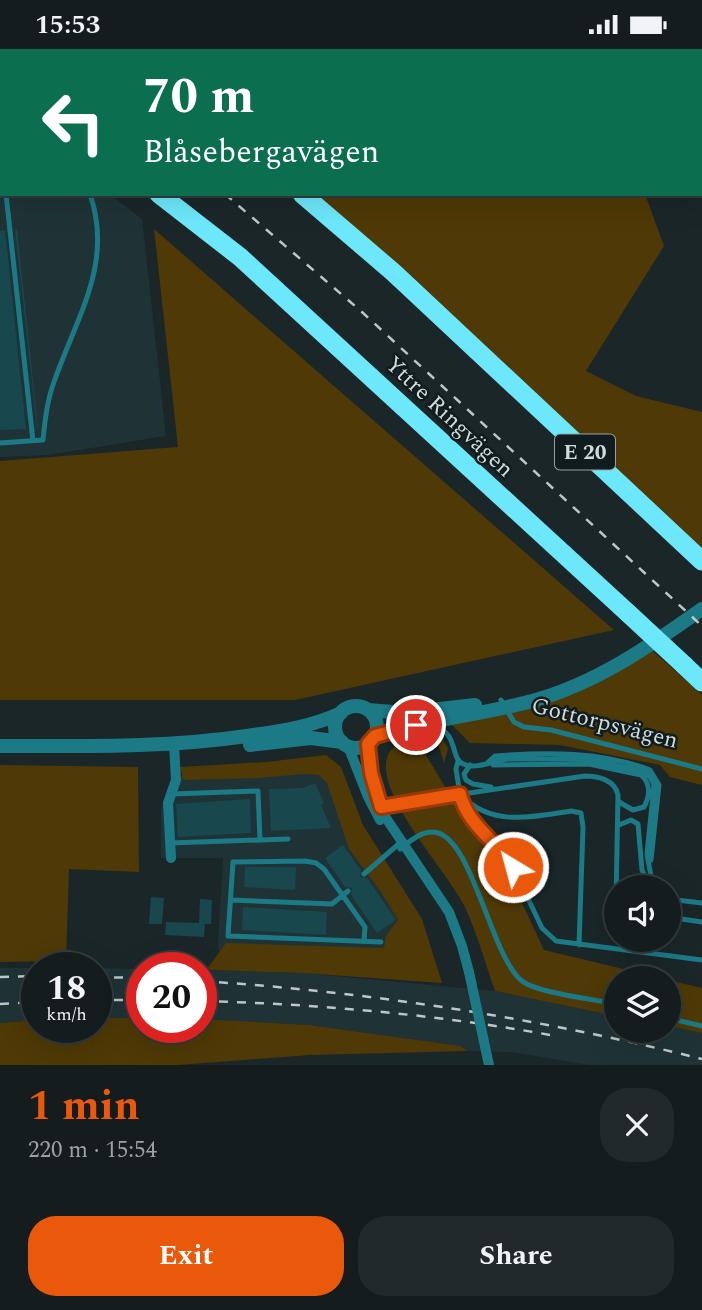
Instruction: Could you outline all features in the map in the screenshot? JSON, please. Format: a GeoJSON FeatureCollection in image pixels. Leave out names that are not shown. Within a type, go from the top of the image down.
{"type":"FeatureCollection","features":[{"type":"Feature","properties":{"kind":"highway"},"geometry":{"type":"LineString","coordinates":[[149,196],[240,257]]}},
{"type":"Feature","properties":{"kind":"highway","name":"Yttre Ringvägen"},"geometry":{"type":"LineString","coordinates":[[162,196],[240,257],[702,682]]}},
{"type":"Feature","properties":{"kind":"highway","name":"E 20"},"geometry":{"type":"LineString","coordinates":[[304,196],[393,272],[702,561]]}},
{"type":"Feature","properties":{"kind":"street","name":"Gottorpsvägen"},"geometry":{"type":"LineString","coordinates":[[200,743],[220,746],[247,745],[311,738],[355,747],[416,725],[503,704],[604,671],[627,659],[702,609]]}},
{"type":"Feature","properties":{"kind":"street","name":"Gottorpsvägen"},"geometry":{"type":"LineString","coordinates":[[0,746],[200,743],[304,727],[354,706],[368,710],[419,712],[503,704]]}},
{"type":"Feature","properties":{"kind":"street"},"geometry":{"type":"LineString","coordinates":[[368,710],[376,722],[372,740],[371,773],[377,807]]}},
{"type":"Feature","properties":{"kind":"street"},"geometry":{"type":"LineString","coordinates":[[341,713],[335,727],[377,807],[401,846],[449,912],[469,972],[489,1065]]}},
{"type":"Feature","properties":{"kind":"street"},"geometry":{"type":"LineString","coordinates":[[171,858],[168,803],[176,781],[174,744]]}},
{"type":"Feature","properties":{"kind":"lane"},"geometry":{"type":"LineString","coordinates":[[6,196],[33,441]]}},
{"type":"Feature","properties":{"kind":"lane"},"geometry":{"type":"LineString","coordinates":[[0,443],[43,440],[46,410],[54,381],[85,307],[94,278],[98,227],[90,196]]}},
{"type":"Feature","properties":{"kind":"lane","name":"Gottorpsvägen"},"geometry":{"type":"LineString","coordinates":[[503,704],[514,722],[524,727],[551,730],[702,769]]}},
{"type":"Feature","properties":{"kind":"lane"},"geometry":{"type":"LineString","coordinates":[[416,725],[439,728],[454,745],[460,794],[467,815],[500,848],[513,867],[546,934],[555,941],[702,960]]}},
{"type":"Feature","properties":{"kind":"lane"},"geometry":{"type":"LineString","coordinates":[[488,765],[495,756],[572,754],[607,758],[650,770],[659,785],[651,875]]}},
{"type":"Feature","properties":{"kind":"lane"},"geometry":{"type":"LineString","coordinates":[[458,761],[470,765],[589,764],[645,778],[649,786],[647,803],[643,809],[633,810],[619,801]]}},
{"type":"Feature","properties":{"kind":"lane"},"geometry":{"type":"LineString","coordinates":[[470,765],[464,776],[467,782],[501,788]]}},
{"type":"Feature","properties":{"kind":"lane"},"geometry":{"type":"LineString","coordinates":[[377,807],[597,776],[617,789],[617,875]]}},
{"type":"Feature","properties":{"kind":"lane"},"geometry":{"type":"LineString","coordinates":[[172,794],[258,791],[260,840]]}},
{"type":"Feature","properties":{"kind":"lane"},"geometry":{"type":"LineString","coordinates":[[460,794],[481,811],[503,819],[571,811],[581,813],[583,827],[579,945]]}},
{"type":"Feature","properties":{"kind":"lane"},"geometry":{"type":"LineString","coordinates":[[619,825],[631,820],[638,824],[645,875]]}},
{"type":"Feature","properties":{"kind":"lane"},"geometry":{"type":"LineString","coordinates":[[364,874],[401,846],[423,834],[434,832],[450,839],[468,870],[511,970],[523,982],[537,988],[604,1002]]}},
{"type":"Feature","properties":{"kind":"lane"},"geometry":{"type":"LineString","coordinates":[[170,843],[288,839]]}},
{"type":"Feature","properties":{"kind":"lane"},"geometry":{"type":"LineString","coordinates":[[365,941],[365,927],[345,893],[316,863],[233,862],[228,936],[381,942]]}},
{"type":"Feature","properties":{"kind":"lane"},"geometry":{"type":"LineString","coordinates":[[231,900],[332,904],[345,893]]}},
{"type":"Feature","properties":{"kind":"lane"},"geometry":{"type":"LineString","coordinates":[[681,901],[702,903]]}},
{"type":"Feature","properties":{"kind":"lane"},"geometry":{"type":"LineString","coordinates":[[681,919],[702,922]]}},
{"type":"Feature","properties":{"kind":"lane"},"geometry":{"type":"LineString","coordinates":[[681,1021],[702,1026]]}},
{"type":"Feature","properties":{"kind":"shaded area"},"geometry":{"type":"Polygon","coordinates":[[[0,196],[113,196],[142,219],[166,436],[48,455],[0,457],[0,196]]]}},
{"type":"Feature","properties":{"kind":"shaded area"},"geometry":{"type":"Polygon","coordinates":[[[319,196],[646,196],[664,246],[586,371],[636,396],[702,412],[702,549],[466,328],[319,196]]]}},
{"type":"Feature","properties":{"kind":"shaded area"},"geometry":{"type":"Polygon","coordinates":[[[154,229],[614,630],[295,700],[0,700],[0,461],[178,447],[154,229]]]}},
{"type":"Feature","properties":{"kind":"shaded area"},"geometry":{"type":"Polygon","coordinates":[[[653,651],[702,695],[702,785],[670,777],[660,765],[560,745],[470,743],[450,723],[607,676],[653,651]]]}},
{"type":"Feature","properties":{"kind":"shaded area"},"geometry":{"type":"Polygon","coordinates":[[[442,739],[448,748],[444,763],[438,743],[420,745],[471,830],[508,873],[544,950],[611,966],[604,966],[604,1014],[495,991],[464,905],[414,831],[391,789],[386,770],[388,755],[397,745],[442,739]]]}},
{"type":"Feature","properties":{"kind":"shaded area"},"geometry":{"type":"Polygon","coordinates":[[[326,755],[341,767],[363,825],[422,919],[442,983],[302,973],[217,970],[217,955],[226,943],[384,948],[386,936],[398,920],[349,849],[327,783],[319,775],[183,780],[180,767],[326,755]]]}},
{"type":"Feature","properties":{"kind":"shaded area"},"geometry":{"type":"Polygon","coordinates":[[[0,765],[138,767],[139,872],[69,869],[66,952],[21,952],[21,962],[0,962],[0,765]]]}},
{"type":"Feature","properties":{"kind":"shaded area"},"geometry":{"type":"Polygon","coordinates":[[[301,768],[321,771],[392,891],[412,968],[220,957],[218,944],[223,858],[161,858],[161,810],[171,777],[301,768]]]}},
{"type":"Feature","properties":{"kind":"shaded area"},"geometry":{"type":"Polygon","coordinates":[[[0,968],[21,968],[21,1021],[0,1023],[0,968]]]}},
{"type":"Feature","properties":{"kind":"shaded area"},"geometry":{"type":"Polygon","coordinates":[[[112,968],[126,969],[126,1018],[112,1018],[112,968]]]}},
{"type":"Feature","properties":{"kind":"shaded area"},"geometry":{"type":"Polygon","coordinates":[[[217,970],[302,973],[495,991],[604,1014],[604,1043],[681,1043],[681,1029],[702,1033],[702,1065],[588,1065],[512,1052],[467,1051],[461,1046],[309,1025],[217,1020],[217,970]]]}},
{"type":"Feature","properties":{"kind":"shaded area"},"geometry":{"type":"Polygon","coordinates":[[[681,983],[702,988],[702,1033],[681,1029],[681,983]]]}},
{"type":"Feature","properties":{"kind":"shaded area"},"geometry":{"type":"Polygon","coordinates":[[[112,1018],[126,1018],[126,1043],[217,1043],[217,1020],[309,1025],[461,1046],[467,1051],[310,1055],[179,1065],[0,1065],[0,1023],[21,1021],[21,1043],[112,1043],[112,1018]]]}},
{"type":"Feature","properties":{"kind":"building"},"geometry":{"type":"Polygon","coordinates":[[[17,229],[38,428],[37,428],[17,229]]]}},
{"type":"Feature","properties":{"kind":"building"},"geometry":{"type":"Polygon","coordinates":[[[5,230],[26,429],[0,430],[0,231],[5,230]]]}},
{"type":"Feature","properties":{"kind":"building"},"geometry":{"type":"Polygon","coordinates":[[[315,783],[331,828],[271,831],[269,789],[303,788],[315,783]]]}},
{"type":"Feature","properties":{"kind":"building"},"geometry":{"type":"Polygon","coordinates":[[[250,799],[251,833],[178,837],[176,804],[250,799]]]}},
{"type":"Feature","properties":{"kind":"building"},"geometry":{"type":"Polygon","coordinates":[[[343,845],[361,870],[360,877],[367,878],[396,920],[377,933],[351,895],[352,888],[345,887],[325,858],[343,845]]]}},
{"type":"Feature","properties":{"kind":"building"},"geometry":{"type":"Polygon","coordinates":[[[245,867],[296,867],[295,890],[244,887],[245,867]]]}},
{"type":"Feature","properties":{"kind":"building"},"geometry":{"type":"Polygon","coordinates":[[[151,897],[164,898],[162,924],[149,924],[151,897]]]}},
{"type":"Feature","properties":{"kind":"building"},"geometry":{"type":"Polygon","coordinates":[[[200,899],[212,900],[211,924],[205,924],[204,937],[165,935],[166,922],[199,923],[200,899]]]}},
{"type":"Feature","properties":{"kind":"building"},"geometry":{"type":"Polygon","coordinates":[[[243,907],[327,912],[326,935],[242,930],[243,907]]]}},
{"type":"Feature","properties":{"kind":"railway"},"geometry":{"type":"LineString","coordinates":[[227,196],[362,312],[702,626]]}},
{"type":"Feature","properties":{"kind":"railway"},"geometry":{"type":"LineString","coordinates":[[0,977],[21,976]]}},
{"type":"Feature","properties":{"kind":"railway"},"geometry":{"type":"LineString","coordinates":[[112,977],[126,978]]}},
{"type":"Feature","properties":{"kind":"railway"},"geometry":{"type":"LineString","coordinates":[[217,982],[328,992],[453,1009],[578,1031],[702,1059]]}},
{"type":"Feature","properties":{"kind":"railway"},"geometry":{"type":"LineString","coordinates":[[112,1000],[126,1000]]}},
{"type":"Feature","properties":{"kind":"railway"},"geometry":{"type":"LineString","coordinates":[[217,1002],[380,1012],[556,1036]]}},
{"type":"Feature","properties":{"kind":"railway"},"geometry":{"type":"LineString","coordinates":[[0,1004],[21,1003]]}},
{"type":"Feature","properties":{"kind":"route"},"geometry":{"type":"LineString","coordinates":[[416,725],[375,736],[368,744],[371,773],[381,807],[460,794],[467,815],[500,848],[513,867]]}}]}
